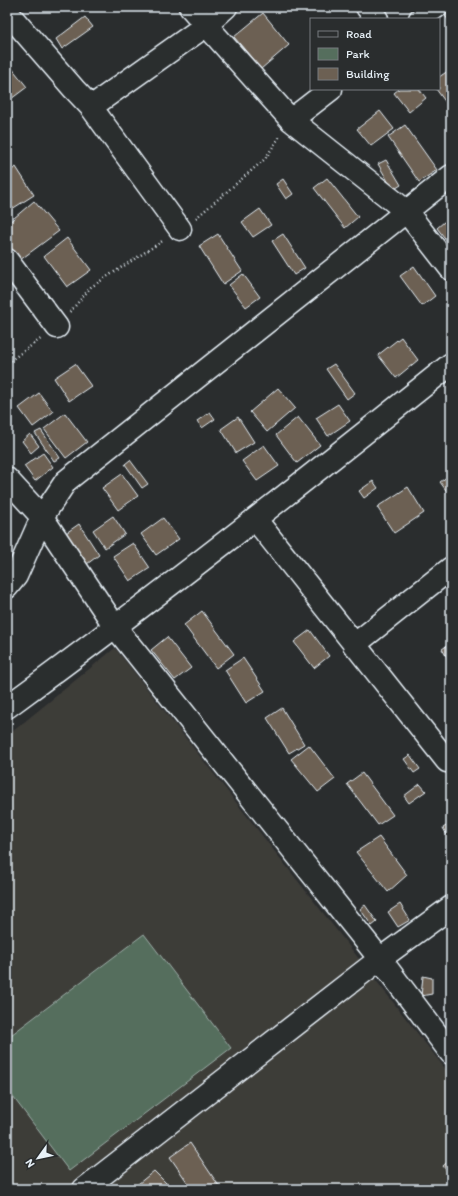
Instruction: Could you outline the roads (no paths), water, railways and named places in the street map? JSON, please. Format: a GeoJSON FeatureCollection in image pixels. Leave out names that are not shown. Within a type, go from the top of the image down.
{"type":"FeatureCollection","features":[{"type":"Feature","properties":{"kind":"street"},"geometry":{"type":"LineString","coordinates":[[190,7],[205,26],[291,120],[406,211],[451,269]]}},
{"type":"Feature","properties":{"kind":"street"},"geometry":{"type":"LineString","coordinates":[[91,107],[205,26],[226,7]]}},
{"type":"Feature","properties":{"kind":"street"},"geometry":{"type":"LineString","coordinates":[[367,7],[376,18]]}},
{"type":"Feature","properties":{"kind":"street"},"geometry":{"type":"LineString","coordinates":[[421,18],[436,7]]}},
{"type":"Feature","properties":{"kind":"street"},"geometry":{"type":"LineString","coordinates":[[7,12],[91,107],[180,229]]}},
{"type":"Feature","properties":{"kind":"street"},"geometry":{"type":"LineString","coordinates":[[291,120],[330,90]]}},
{"type":"Feature","properties":{"kind":"street"},"geometry":{"type":"LineString","coordinates":[[7,587],[16,576],[42,517],[66,481],[451,176]]}},
{"type":"Feature","properties":{"kind":"street"},"geometry":{"type":"LineString","coordinates":[[7,260],[57,327]]}},
{"type":"Feature","properties":{"kind":"street"},"geometry":{"type":"LineString","coordinates":[[7,707],[116,628],[256,520],[451,364]]}},
{"type":"Feature","properties":{"kind":"street"},"geometry":{"type":"LineString","coordinates":[[7,479],[42,517],[116,628],[380,959],[451,1053]]}},
{"type":"Feature","properties":{"kind":"street"},"geometry":{"type":"LineString","coordinates":[[256,520],[354,645],[450,762]]}},
{"type":"Feature","properties":{"kind":"street"},"geometry":{"type":"LineString","coordinates":[[354,645],[451,568]]}},
{"type":"Feature","properties":{"kind":"street"},"geometry":{"type":"LineString","coordinates":[[84,1189],[380,959],[451,907]]}}]}
